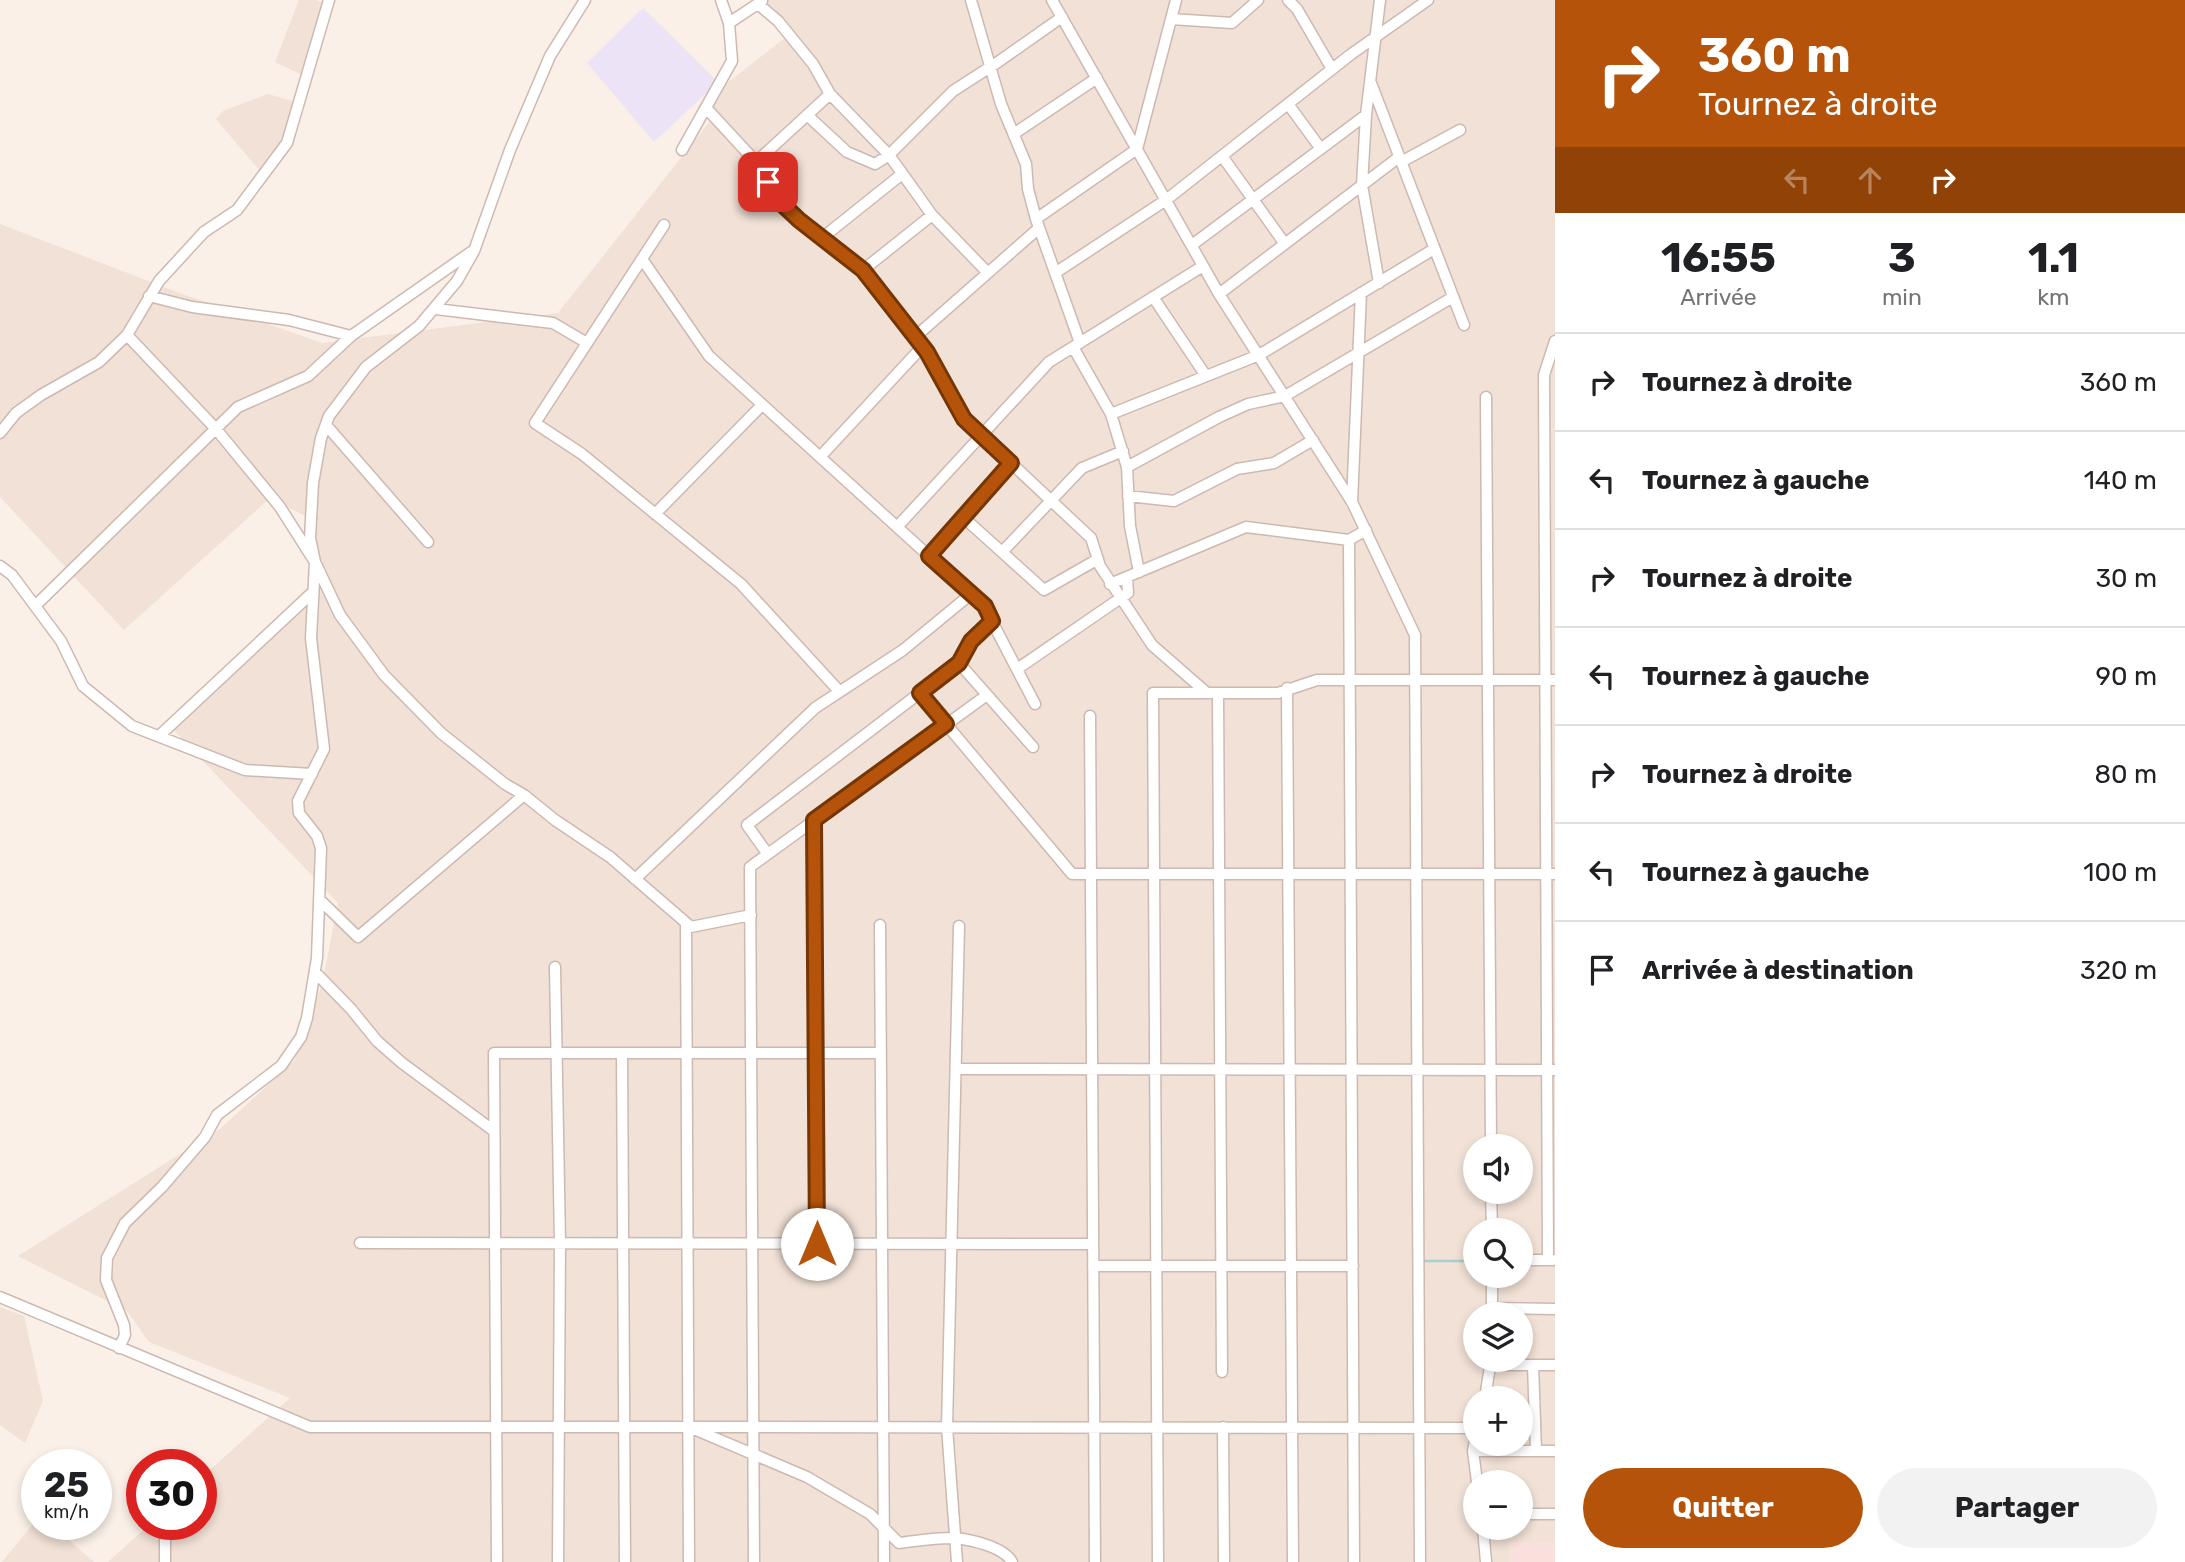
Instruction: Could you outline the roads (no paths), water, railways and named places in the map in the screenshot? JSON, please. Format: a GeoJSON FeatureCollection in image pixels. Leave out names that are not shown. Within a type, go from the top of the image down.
{"type":"FeatureCollection","features":[{"type":"Feature","properties":{"kind":"street"},"geometry":{"type":"LineString","coordinates":[[0,432],[16,412],[99,362],[127,335],[159,281],[204,232],[237,210],[287,143],[329,0]]}},
{"type":"Feature","properties":{"kind":"street"},"geometry":{"type":"LineString","coordinates":[[119,1348],[125,1335],[124,1325],[106,1280],[107,1258],[118,1235],[125,1223],[162,1187],[205,1137],[217,1115],[281,1066],[301,1037],[307,1018],[315,972],[321,848],[317,836],[299,813],[298,801],[324,750],[311,638],[315,562],[310,538],[313,483],[321,438],[329,416],[366,368],[419,326],[457,281],[474,251],[510,150],[550,56],[585,0]]}},
{"type":"Feature","properties":{"kind":"street"},"geometry":{"type":"LineString","coordinates":[[682,150],[732,61],[729,23],[721,0]]}},
{"type":"Feature","properties":{"kind":"street"},"geometry":{"type":"LineString","coordinates":[[971,0],[1001,104],[1026,164],[1028,189],[1077,345],[1111,414],[1127,467],[1130,526],[1139,572]]}},
{"type":"Feature","properties":{"kind":"street"},"geometry":{"type":"LineString","coordinates":[[1052,0],[1219,294],[1352,502],[1415,635],[1420,1562]]}},
{"type":"Feature","properties":{"kind":"street"},"geometry":{"type":"LineString","coordinates":[[915,337],[988,273],[1038,224],[1137,149],[1176,0]]}},
{"type":"Feature","properties":{"kind":"street"},"geometry":{"type":"LineString","coordinates":[[1171,19],[1232,23],[1258,0]]}},
{"type":"Feature","properties":{"kind":"street"},"geometry":{"type":"LineString","coordinates":[[1289,0],[1332,69]]}},
{"type":"Feature","properties":{"kind":"street"},"geometry":{"type":"LineString","coordinates":[[1379,283],[1362,185],[1366,115],[1380,0]]}},
{"type":"Feature","properties":{"kind":"street"},"geometry":{"type":"LineString","coordinates":[[1055,273],[1166,200],[1332,69],[1428,0]]}},
{"type":"Feature","properties":{"kind":"street"},"geometry":{"type":"LineString","coordinates":[[729,23],[761,2],[813,64],[830,94],[888,155],[932,215],[988,273]]}},
{"type":"Feature","properties":{"kind":"street"},"geometry":{"type":"LineString","coordinates":[[807,115],[847,152],[875,164],[888,155],[942,100],[1062,17]]}},
{"type":"Feature","properties":{"kind":"street"},"geometry":{"type":"LineString","coordinates":[[1015,133],[1097,78]]}},
{"type":"Feature","properties":{"kind":"street"},"geometry":{"type":"LineString","coordinates":[[1370,82],[1464,326]]}},
{"type":"Feature","properties":{"kind":"street"},"geometry":{"type":"LineString","coordinates":[[756,162],[830,94]]}},
{"type":"Feature","properties":{"kind":"street"},"geometry":{"type":"LineString","coordinates":[[1288,104],[1321,149]]}},
{"type":"Feature","properties":{"kind":"street"},"geometry":{"type":"LineString","coordinates":[[707,109],[756,162],[780,202],[863,270],[922,347],[952,393],[964,419],[1091,538],[1110,583],[1152,645],[1213,693],[1219,874],[1222,1372]]}},
{"type":"Feature","properties":{"kind":"street"},"geometry":{"type":"LineString","coordinates":[[1192,245],[1366,115]]}},
{"type":"Feature","properties":{"kind":"street"},"geometry":{"type":"LineString","coordinates":[[1219,294],[1400,159],[1460,130]]}},
{"type":"Feature","properties":{"kind":"street"},"geometry":{"type":"LineString","coordinates":[[1222,156],[1285,244]]}},
{"type":"Feature","properties":{"kind":"street"},"geometry":{"type":"LineString","coordinates":[[822,238],[902,174]]}},
{"type":"Feature","properties":{"kind":"street"},"geometry":{"type":"LineString","coordinates":[[863,270],[932,215]]}},
{"type":"Feature","properties":{"kind":"street"},"geometry":{"type":"LineString","coordinates":[[664,225],[536,423],[582,454],[741,584],[839,691]]}},
{"type":"Feature","properties":{"kind":"street"},"geometry":{"type":"LineString","coordinates":[[1111,414],[1259,355],[1434,249]]}},
{"type":"Feature","properties":{"kind":"street"},"geometry":{"type":"LineString","coordinates":[[35,606],[238,407],[308,376],[351,336],[474,251]]}},
{"type":"Feature","properties":{"kind":"street"},"geometry":{"type":"LineString","coordinates":[[642,259],[709,356],[985,606],[1035,704]]}},
{"type":"Feature","properties":{"kind":"street"},"geometry":{"type":"LineString","coordinates":[[897,527],[1049,362],[1203,266]]}},
{"type":"Feature","properties":{"kind":"street"},"geometry":{"type":"LineString","coordinates":[[1352,502],[1361,293]]}},
{"type":"Feature","properties":{"kind":"street"},"geometry":{"type":"LineString","coordinates":[[149,296],[192,307],[289,320],[351,336]]}},
{"type":"Feature","properties":{"kind":"street"},"geometry":{"type":"LineString","coordinates":[[1153,297],[1206,376]]}},
{"type":"Feature","properties":{"kind":"street"},"geometry":{"type":"LineString","coordinates":[[1127,467],[1219,417],[1248,404],[1285,396],[1453,297]]}},
{"type":"Feature","properties":{"kind":"street"},"geometry":{"type":"LineString","coordinates":[[436,309],[553,323],[587,343]]}},
{"type":"Feature","properties":{"kind":"street"},"geometry":{"type":"LineString","coordinates":[[127,335],[216,429],[280,507],[315,562],[340,615],[384,675],[442,733],[505,784],[524,794],[555,820],[610,857],[691,927],[751,915]]}},
{"type":"Feature","properties":{"kind":"street"},"geometry":{"type":"LineString","coordinates":[[1533,1260],[1552,1260],[1550,680],[1544,375],[1555,341]]}},
{"type":"Feature","properties":{"kind":"street"},"geometry":{"type":"LineString","coordinates":[[820,457],[922,347]]}},
{"type":"Feature","properties":{"kind":"street"},"geometry":{"type":"LineString","coordinates":[[1486,397],[1491,1134]]}},
{"type":"Feature","properties":{"kind":"street"},"geometry":{"type":"LineString","coordinates":[[655,514],[762,405]]}},
{"type":"Feature","properties":{"kind":"street"},"geometry":{"type":"LineString","coordinates":[[326,425],[428,542]]}},
{"type":"Feature","properties":{"kind":"street"},"geometry":{"type":"LineString","coordinates":[[1128,496],[1174,500],[1237,469],[1274,463],[1313,440]]}},
{"type":"Feature","properties":{"kind":"street"},"geometry":{"type":"LineString","coordinates":[[1002,552],[1082,468],[1122,452]]}},
{"type":"Feature","properties":{"kind":"street"},"geometry":{"type":"LineString","coordinates":[[929,556],[1011,463]]}},
{"type":"Feature","properties":{"kind":"street"},"geometry":{"type":"LineString","coordinates":[[963,517],[1044,590],[1098,559]]}},
{"type":"Feature","properties":{"kind":"street"},"geometry":{"type":"LineString","coordinates":[[1110,583],[1246,527],[1349,540],[1366,530]]}},
{"type":"Feature","properties":{"kind":"street"},"geometry":{"type":"LineString","coordinates":[[1349,540],[1354,1562]]}},
{"type":"Feature","properties":{"kind":"street"},"geometry":{"type":"LineString","coordinates":[[0,566],[12,575],[61,641],[83,686],[132,726],[245,770],[312,774]]}},
{"type":"Feature","properties":{"kind":"street"},"geometry":{"type":"LineString","coordinates":[[1017,669],[1128,593],[1127,577]]}},
{"type":"Feature","properties":{"kind":"street"},"geometry":{"type":"LineString","coordinates":[[159,736],[313,592]]}},
{"type":"Feature","properties":{"kind":"street"},"geometry":{"type":"LineString","coordinates":[[635,879],[815,708],[903,650],[971,594]]}},
{"type":"Feature","properties":{"kind":"street"},"geometry":{"type":"LineString","coordinates":[[767,853],[747,825],[959,663],[971,641],[992,621]]}},
{"type":"Feature","properties":{"kind":"street"},"geometry":{"type":"LineString","coordinates":[[959,663],[1033,747]]}},
{"type":"Feature","properties":{"kind":"street"},"geometry":{"type":"LineString","coordinates":[[1158,1562],[1153,693],[1278,693],[1317,680],[1550,680]]}},
{"type":"Feature","properties":{"kind":"street"},"geometry":{"type":"LineString","coordinates":[[1287,688],[1293,1562]]}},
{"type":"Feature","properties":{"kind":"street"},"geometry":{"type":"LineString","coordinates":[[920,693],[1072,874],[1551,874]]}},
{"type":"Feature","properties":{"kind":"street"},"geometry":{"type":"LineString","coordinates":[[754,1562],[750,867],[987,695]]}},
{"type":"Feature","properties":{"kind":"street"},"geometry":{"type":"LineString","coordinates":[[1090,716],[1095,1562]]}},
{"type":"Feature","properties":{"kind":"street"},"geometry":{"type":"LineString","coordinates":[[320,900],[358,937],[524,794]]}},
{"type":"Feature","properties":{"kind":"street"},"geometry":{"type":"LineString","coordinates":[[814,820],[817,1244]]}},
{"type":"Feature","properties":{"kind":"street"},"geometry":{"type":"LineString","coordinates":[[686,923],[689,1562]]}},
{"type":"Feature","properties":{"kind":"street"},"geometry":{"type":"LineString","coordinates":[[880,925],[884,1562]]}},
{"type":"Feature","properties":{"kind":"street"},"geometry":{"type":"LineString","coordinates":[[957,1562],[947,1427],[960,926]]}},
{"type":"Feature","properties":{"kind":"street"},"geometry":{"type":"LineString","coordinates":[[555,967],[560,1243],[558,1562]]}},
{"type":"Feature","properties":{"kind":"street"},"geometry":{"type":"LineString","coordinates":[[315,972],[385,1049],[494,1131]]}},
{"type":"Feature","properties":{"kind":"street"},"geometry":{"type":"LineString","coordinates":[[497,1562],[494,1053],[881,1053]]}},
{"type":"Feature","properties":{"kind":"street"},"geometry":{"type":"LineString","coordinates":[[622,1053],[625,1562]]}},
{"type":"Feature","properties":{"kind":"street"},"geometry":{"type":"LineString","coordinates":[[956,1069],[1551,1070]]}},
{"type":"Feature","properties":{"kind":"street"},"geometry":{"type":"LineString","coordinates":[[360,1243],[1093,1244]]}},
{"type":"Feature","properties":{"kind":"street"},"geometry":{"type":"LineString","coordinates":[[1093,1266],[1353,1266]]}},
{"type":"Feature","properties":{"kind":"street"},"geometry":{"type":"LineString","coordinates":[[0,1297],[310,1427],[1463,1428]]}},
{"type":"Feature","properties":{"kind":"street"},"geometry":{"type":"LineString","coordinates":[[1533,1310],[1555,1309]]}},
{"type":"Feature","properties":{"kind":"street"},"geometry":{"type":"LineString","coordinates":[[1536,1451],[1533,1365],[1555,1366]]}},
{"type":"Feature","properties":{"kind":"street"},"geometry":{"type":"LineString","coordinates":[[689,1427],[807,1477],[870,1514],[884,1525],[899,1543],[956,1538],[989,1546],[1009,1557],[1012,1562]]}},
{"type":"Feature","properties":{"kind":"street"},"geometry":{"type":"LineString","coordinates":[[1223,1427],[1224,1562]]}},
{"type":"Feature","properties":{"kind":"street"},"geometry":{"type":"LineString","coordinates":[[1533,1451],[1555,1451]]}},
{"type":"Feature","properties":{"kind":"street"},"geometry":{"type":"LineString","coordinates":[[1533,1514],[1555,1514]]}},
{"type":"Feature","properties":{"kind":"street"},"geometry":{"type":"LineString","coordinates":[[165,1540],[165,1562]]}},
{"type":"Feature","properties":{"kind":"street"},"geometry":{"type":"LineString","coordinates":[[1484,1540],[1486,1562]]}},
{"type":"Feature","properties":{"kind":"waterway"},"geometry":{"type":"LineString","coordinates":[[1423,1261],[1463,1261]]}}]}
